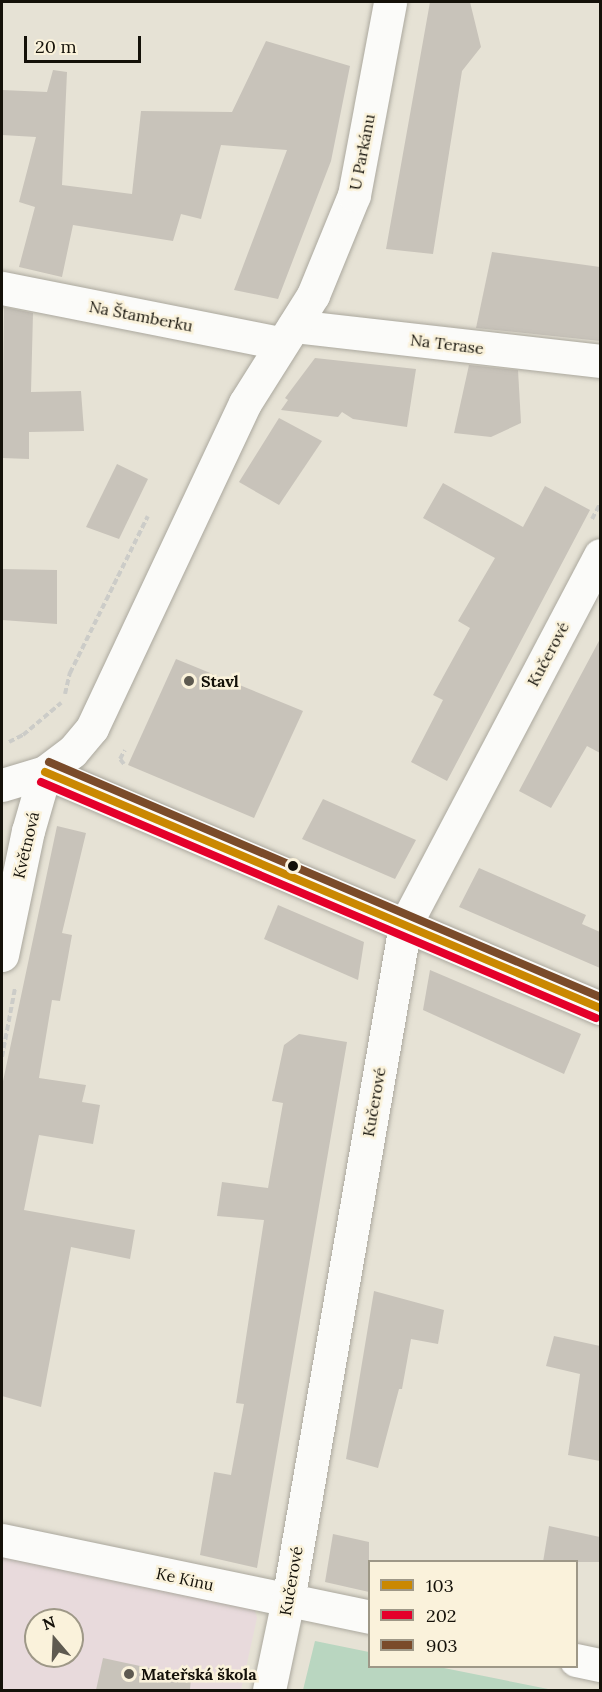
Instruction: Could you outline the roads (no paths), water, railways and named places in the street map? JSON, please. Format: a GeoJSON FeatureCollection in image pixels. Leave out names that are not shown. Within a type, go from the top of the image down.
{"type":"FeatureCollection","features":[{"type":"Feature","properties":{"kind":"street","name":"U Parkánu"},"geometry":{"type":"LineString","coordinates":[[288,334],[313,295],[354,195],[390,2]]}},
{"type":"Feature","properties":{"kind":"street","name":"Na Štamberku"},"geometry":{"type":"LineString","coordinates":[[2,288],[288,334]]}},
{"type":"Feature","properties":{"kind":"street","name":"Na Terase"},"geometry":{"type":"LineString","coordinates":[[288,334],[600,361]]}},
{"type":"Feature","properties":{"kind":"street"},"geometry":{"type":"LineString","coordinates":[[2,784],[45,772],[72,752],[92,728],[245,402],[288,334]]}},
{"type":"Feature","properties":{"kind":"street","name":"Kučerové"},"geometry":{"type":"LineString","coordinates":[[269,1690],[288,1600],[405,925],[600,555]]}},
{"type":"Feature","properties":{"kind":"street"},"geometry":{"type":"LineString","coordinates":[[45,772],[600,1008]]}},
{"type":"Feature","properties":{"kind":"street","name":"Květnová"},"geometry":{"type":"LineString","coordinates":[[2,955],[28,831],[45,772]]}},
{"type":"Feature","properties":{"kind":"street","name":"Ke Kinu"},"geometry":{"type":"LineString","coordinates":[[2,1540],[368,1617]]}},
{"type":"Feature","properties":{"kind":"street"},"geometry":{"type":"LineString","coordinates":[[578,1660],[600,1665]]}},
{"type":"Feature","properties":{"kind":"place","name":"Stavl"},"geometry":{"type":"Point","coordinates":[189,681]}},
{"type":"Feature","properties":{"kind":"place","name":"Mateřská škola"},"geometry":{"type":"Point","coordinates":[129,1674]}}]}
